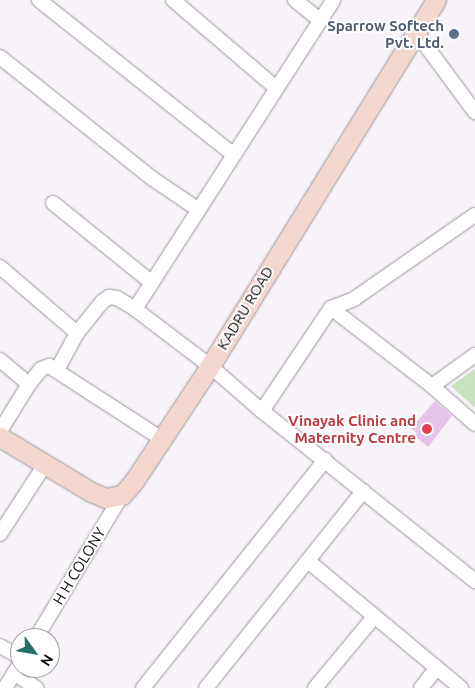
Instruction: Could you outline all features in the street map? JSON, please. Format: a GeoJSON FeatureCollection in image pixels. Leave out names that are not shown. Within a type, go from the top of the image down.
{"type":"FeatureCollection","features":[{"type":"Feature","properties":{"kind":"main road","name":"KADRU ROAD"},"geometry":{"type":"LineString","coordinates":[[122,495],[210,366],[415,31],[436,0]]}},
{"type":"Feature","properties":{"kind":"main road"},"geometry":{"type":"LineString","coordinates":[[0,437],[46,463],[91,492],[106,498],[122,495]]}},
{"type":"Feature","properties":{"kind":"street"},"geometry":{"type":"LineString","coordinates":[[39,0],[234,155]]}},
{"type":"Feature","properties":{"kind":"street"},"geometry":{"type":"LineString","coordinates":[[173,0],[276,88]]}},
{"type":"Feature","properties":{"kind":"street"},"geometry":{"type":"LineString","coordinates":[[295,0],[320,20]]}},
{"type":"Feature","properties":{"kind":"street"},"geometry":{"type":"LineString","coordinates":[[135,309],[333,0]]}},
{"type":"Feature","properties":{"kind":"street"},"geometry":{"type":"LineString","coordinates":[[415,31],[475,112]]}},
{"type":"Feature","properties":{"kind":"street"},"geometry":{"type":"LineString","coordinates":[[0,57],[145,173],[199,210]]}},
{"type":"Feature","properties":{"kind":"street"},"geometry":{"type":"LineString","coordinates":[[53,203],[152,283]]}},
{"type":"Feature","properties":{"kind":"street"},"geometry":{"type":"LineString","coordinates":[[262,411],[331,308],[354,299],[475,215]]}},
{"type":"Feature","properties":{"kind":"street"},"geometry":{"type":"LineString","coordinates":[[0,267],[77,333]]}},
{"type":"Feature","properties":{"kind":"street"},"geometry":{"type":"LineString","coordinates":[[57,370],[77,333],[102,302],[108,297],[117,298],[135,309],[210,366],[262,411],[364,490],[475,581]]}},
{"type":"Feature","properties":{"kind":"street"},"geometry":{"type":"LineString","coordinates":[[331,308],[432,386],[475,424]]}},
{"type":"Feature","properties":{"kind":"street"},"geometry":{"type":"LineString","coordinates":[[432,386],[475,355]]}},
{"type":"Feature","properties":{"kind":"street"},"geometry":{"type":"LineString","coordinates":[[0,360],[29,384]]}},
{"type":"Feature","properties":{"kind":"street"},"geometry":{"type":"LineString","coordinates":[[0,432],[29,384],[41,369],[49,366],[162,439]]}},
{"type":"Feature","properties":{"kind":"street"},"geometry":{"type":"LineString","coordinates":[[143,688],[325,460]]}},
{"type":"Feature","properties":{"kind":"street"},"geometry":{"type":"LineString","coordinates":[[0,534],[46,463]]}},
{"type":"Feature","properties":{"kind":"street"},"geometry":{"type":"LineString","coordinates":[[206,688],[364,490]]}},
{"type":"Feature","properties":{"kind":"street","name":"H H COLONY"},"geometry":{"type":"LineString","coordinates":[[42,628],[122,495]]}},
{"type":"Feature","properties":{"kind":"street"},"geometry":{"type":"LineString","coordinates":[[308,561],[461,688]]}},
{"type":"Feature","properties":{"kind":"street"},"geometry":{"type":"LineString","coordinates":[[315,688],[374,617]]}},
{"type":"Feature","properties":{"kind":"street"},"geometry":{"type":"LineString","coordinates":[[420,688],[436,669]]}},
{"type":"Feature","properties":{"kind":"street"},"geometry":{"type":"LineString","coordinates":[[26,678],[36,688]]}},
{"type":"Feature","properties":{"kind":"green space"},"geometry":{"type":"Polygon","coordinates":[[[475,369],[475,408],[451,386],[475,369]]]}},
{"type":"Feature","properties":{"kind":"building"},"geometry":{"type":"Polygon","coordinates":[[[435,401],[452,416],[428,447],[415,436],[417,433],[411,428],[435,401]]]}},
{"type":"Feature","properties":{"kind":"place","name":"Sparrow Softech Pvt. Ltd."},"geometry":{"type":"Point","coordinates":[454,34]}},
{"type":"Feature","properties":{"kind":"place","name":"Vinayak Clinic and Maternity Centre"},"geometry":{"type":"Point","coordinates":[427,429]}}]}
